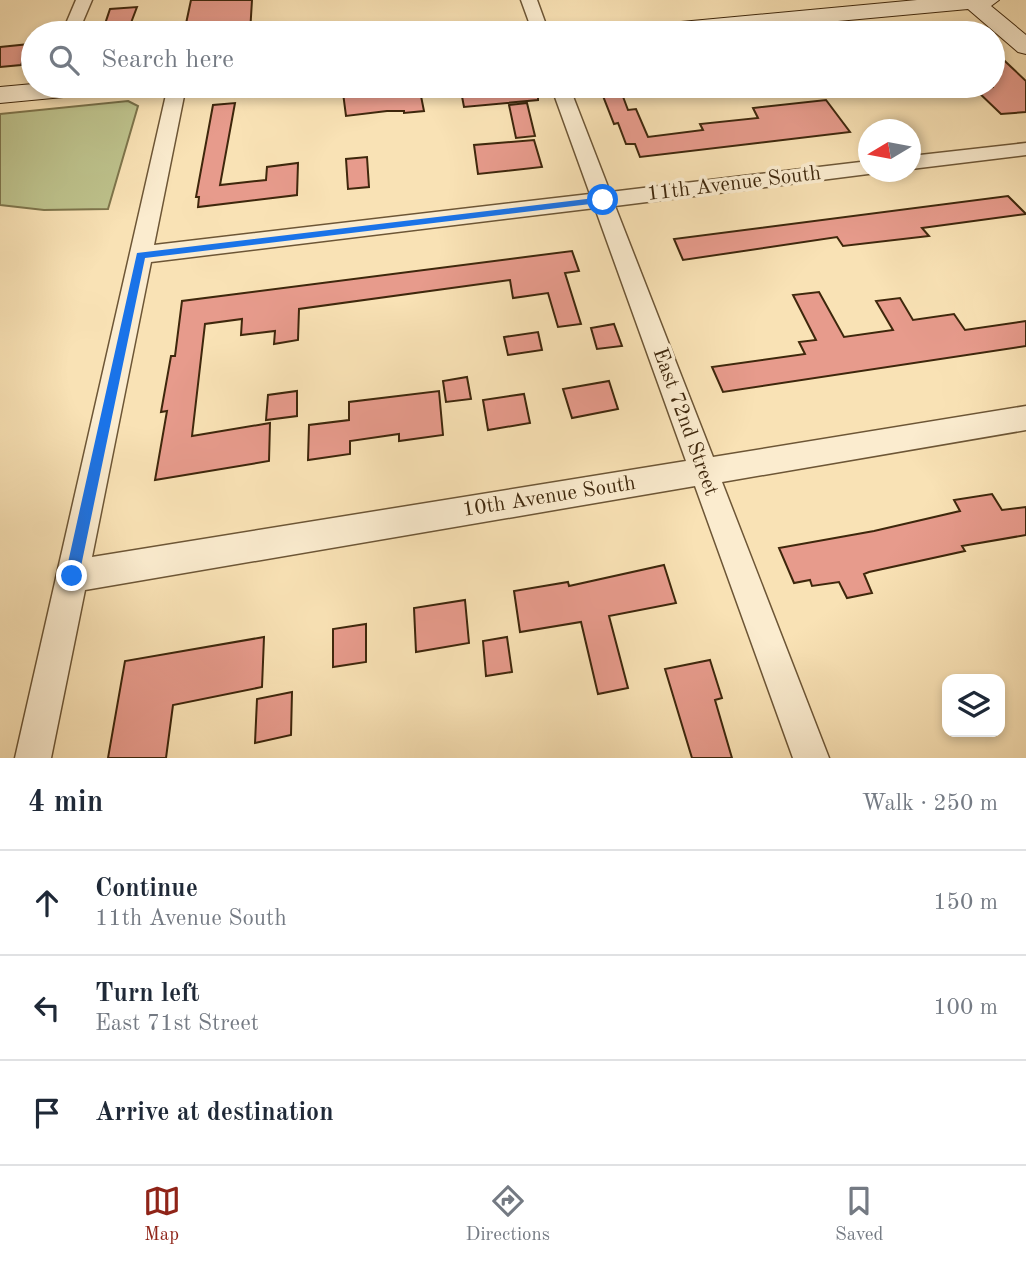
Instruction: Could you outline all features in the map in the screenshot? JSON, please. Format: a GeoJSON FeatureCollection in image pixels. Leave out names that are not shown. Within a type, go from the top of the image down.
{"type":"FeatureCollection","features":[{"type":"Feature","properties":{"kind":"street"},"geometry":{"type":"LineString","coordinates":[[75,21],[84,0]]}},
{"type":"Feature","properties":{"kind":"street"},"geometry":{"type":"LineString","coordinates":[[529,0],[537,21]]}},
{"type":"Feature","properties":{"kind":"street"},"geometry":{"type":"LineString","coordinates":[[761,21],[977,0],[999,21]]}},
{"type":"Feature","properties":{"kind":"street"},"geometry":{"type":"LineString","coordinates":[[1005,27],[1026,47]]}},
{"type":"Feature","properties":{"kind":"street"},"geometry":{"type":"LineString","coordinates":[[0,95],[21,92]]}},
{"type":"Feature","properties":{"kind":"street"},"geometry":{"type":"LineString","coordinates":[[33,758],[174,98]]}},
{"type":"Feature","properties":{"kind":"street","name":"East 72nd Street"},"geometry":{"type":"LineString","coordinates":[[565,98],[811,758]]}},
{"type":"Feature","properties":{"kind":"street"},"geometry":{"type":"LineString","coordinates":[[921,162],[1026,149]]}},
{"type":"Feature","properties":{"kind":"street","name":"11th Avenue South"},"geometry":{"type":"LineString","coordinates":[[141,255],[858,169]]}},
{"type":"Feature","properties":{"kind":"street","name":"10th Avenue South"},"geometry":{"type":"LineString","coordinates":[[72,576],[1026,418]]}},
{"type":"Feature","properties":{"kind":"green space"},"geometry":{"type":"Polygon","coordinates":[[[128,101],[138,106],[108,209],[44,210],[0,205],[0,114],[128,101]]]}},
{"type":"Feature","properties":{"kind":"building"},"geometry":{"type":"Polygon","coordinates":[[[191,0],[252,0],[251,21],[187,21],[191,0]]]}},
{"type":"Feature","properties":{"kind":"building"},"geometry":{"type":"Polygon","coordinates":[[[137,7],[132,21],[106,21],[110,9],[137,7]]]}},
{"type":"Feature","properties":{"kind":"building"},"geometry":{"type":"Polygon","coordinates":[[[21,45],[21,65],[0,67],[0,47],[21,45]]]}},
{"type":"Feature","properties":{"kind":"building"},"geometry":{"type":"Polygon","coordinates":[[[1005,61],[1026,81],[1026,112],[1001,114],[984,98],[1005,98],[1005,61]]]}},
{"type":"Feature","properties":{"kind":"building"},"geometry":{"type":"Polygon","coordinates":[[[344,98],[421,98],[424,111],[387,111],[346,116],[344,98]]]}},
{"type":"Feature","properties":{"kind":"building"},"geometry":{"type":"Polygon","coordinates":[[[462,98],[538,98],[538,100],[464,107],[462,98]]]}},
{"type":"Feature","properties":{"kind":"building"},"geometry":{"type":"Polygon","coordinates":[[[604,98],[624,98],[628,110],[636,109],[648,137],[703,130],[700,124],[758,118],[753,108],[826,100],[850,132],[640,157],[635,144],[626,144],[618,123],[614,124],[604,98]]]}},
{"type":"Feature","properties":{"kind":"building"},"geometry":{"type":"Polygon","coordinates":[[[235,103],[220,185],[266,180],[267,167],[298,163],[297,195],[198,207],[199,197],[196,197],[213,105],[235,103]]]}},
{"type":"Feature","properties":{"kind":"building"},"geometry":{"type":"Polygon","coordinates":[[[527,103],[535,136],[516,138],[509,105],[527,103]]]}},
{"type":"Feature","properties":{"kind":"building"},"geometry":{"type":"Polygon","coordinates":[[[534,140],[542,167],[478,174],[474,145],[534,140]]]}},
{"type":"Feature","properties":{"kind":"building"},"geometry":{"type":"Polygon","coordinates":[[[367,157],[369,187],[348,189],[346,159],[367,157]]]}},
{"type":"Feature","properties":{"kind":"building"},"geometry":{"type":"Polygon","coordinates":[[[1008,196],[1026,214],[922,228],[929,236],[843,246],[837,237],[683,260],[674,239],[1008,196]]]}},
{"type":"Feature","properties":{"kind":"building"},"geometry":{"type":"Polygon","coordinates":[[[572,251],[579,271],[565,273],[581,324],[558,327],[548,293],[513,298],[510,280],[299,309],[298,340],[274,344],[275,331],[241,335],[242,319],[205,324],[192,436],[270,423],[269,461],[155,480],[167,411],[161,412],[171,356],[175,356],[182,301],[572,251]]]}},
{"type":"Feature","properties":{"kind":"building"},"geometry":{"type":"Polygon","coordinates":[[[819,292],[844,337],[893,330],[876,301],[900,298],[913,320],[954,314],[965,330],[1026,321],[1026,346],[723,392],[712,367],[805,354],[799,342],[816,340],[793,295],[819,292]]]}},
{"type":"Feature","properties":{"kind":"building"},"geometry":{"type":"Polygon","coordinates":[[[614,324],[622,346],[597,349],[591,328],[614,324]]]}},
{"type":"Feature","properties":{"kind":"building"},"geometry":{"type":"Polygon","coordinates":[[[538,332],[542,350],[508,355],[504,337],[538,332]]]}},
{"type":"Feature","properties":{"kind":"building"},"geometry":{"type":"Polygon","coordinates":[[[467,377],[471,399],[446,402],[443,381],[467,377]]]}},
{"type":"Feature","properties":{"kind":"building"},"geometry":{"type":"Polygon","coordinates":[[[609,381],[618,409],[572,418],[563,389],[609,381]]]}},
{"type":"Feature","properties":{"kind":"building"},"geometry":{"type":"Polygon","coordinates":[[[297,391],[297,416],[266,420],[268,395],[297,391]]]}},
{"type":"Feature","properties":{"kind":"building"},"geometry":{"type":"Polygon","coordinates":[[[439,391],[443,435],[399,441],[399,434],[350,441],[350,454],[308,460],[309,425],[349,420],[349,402],[439,391]]]}},
{"type":"Feature","properties":{"kind":"building"},"geometry":{"type":"Polygon","coordinates":[[[524,394],[530,423],[488,430],[483,400],[524,394]]]}},
{"type":"Feature","properties":{"kind":"building"},"geometry":{"type":"Polygon","coordinates":[[[992,494],[1002,510],[1026,507],[1026,535],[962,546],[965,551],[869,572],[864,574],[872,593],[847,598],[839,582],[812,586],[810,580],[794,583],[779,548],[874,531],[960,511],[954,500],[992,494]]]}},
{"type":"Feature","properties":{"kind":"building"},"geometry":{"type":"Polygon","coordinates":[[[664,565],[676,603],[609,616],[628,688],[598,694],[581,622],[520,632],[514,591],[568,582],[569,586],[664,565]]]}},
{"type":"Feature","properties":{"kind":"building"},"geometry":{"type":"Polygon","coordinates":[[[465,600],[469,643],[416,652],[414,608],[465,600]]]}},
{"type":"Feature","properties":{"kind":"building"},"geometry":{"type":"Polygon","coordinates":[[[366,624],[366,662],[333,667],[333,629],[366,624]]]}},
{"type":"Feature","properties":{"kind":"building"},"geometry":{"type":"Polygon","coordinates":[[[264,637],[262,687],[173,705],[166,758],[108,758],[125,661],[264,637]]]}},
{"type":"Feature","properties":{"kind":"building"},"geometry":{"type":"Polygon","coordinates":[[[507,637],[512,672],[486,676],[483,641],[507,637]]]}},
{"type":"Feature","properties":{"kind":"building"},"geometry":{"type":"Polygon","coordinates":[[[710,660],[722,698],[715,700],[732,758],[692,758],[665,669],[710,660]]]}},
{"type":"Feature","properties":{"kind":"building"},"geometry":{"type":"Polygon","coordinates":[[[292,692],[291,735],[255,743],[257,699],[292,692]]]}},
{"type":"Feature","properties":{"kind":"route"},"geometry":{"type":"LineString","coordinates":[[72,576],[141,255],[603,200]]}}]}
